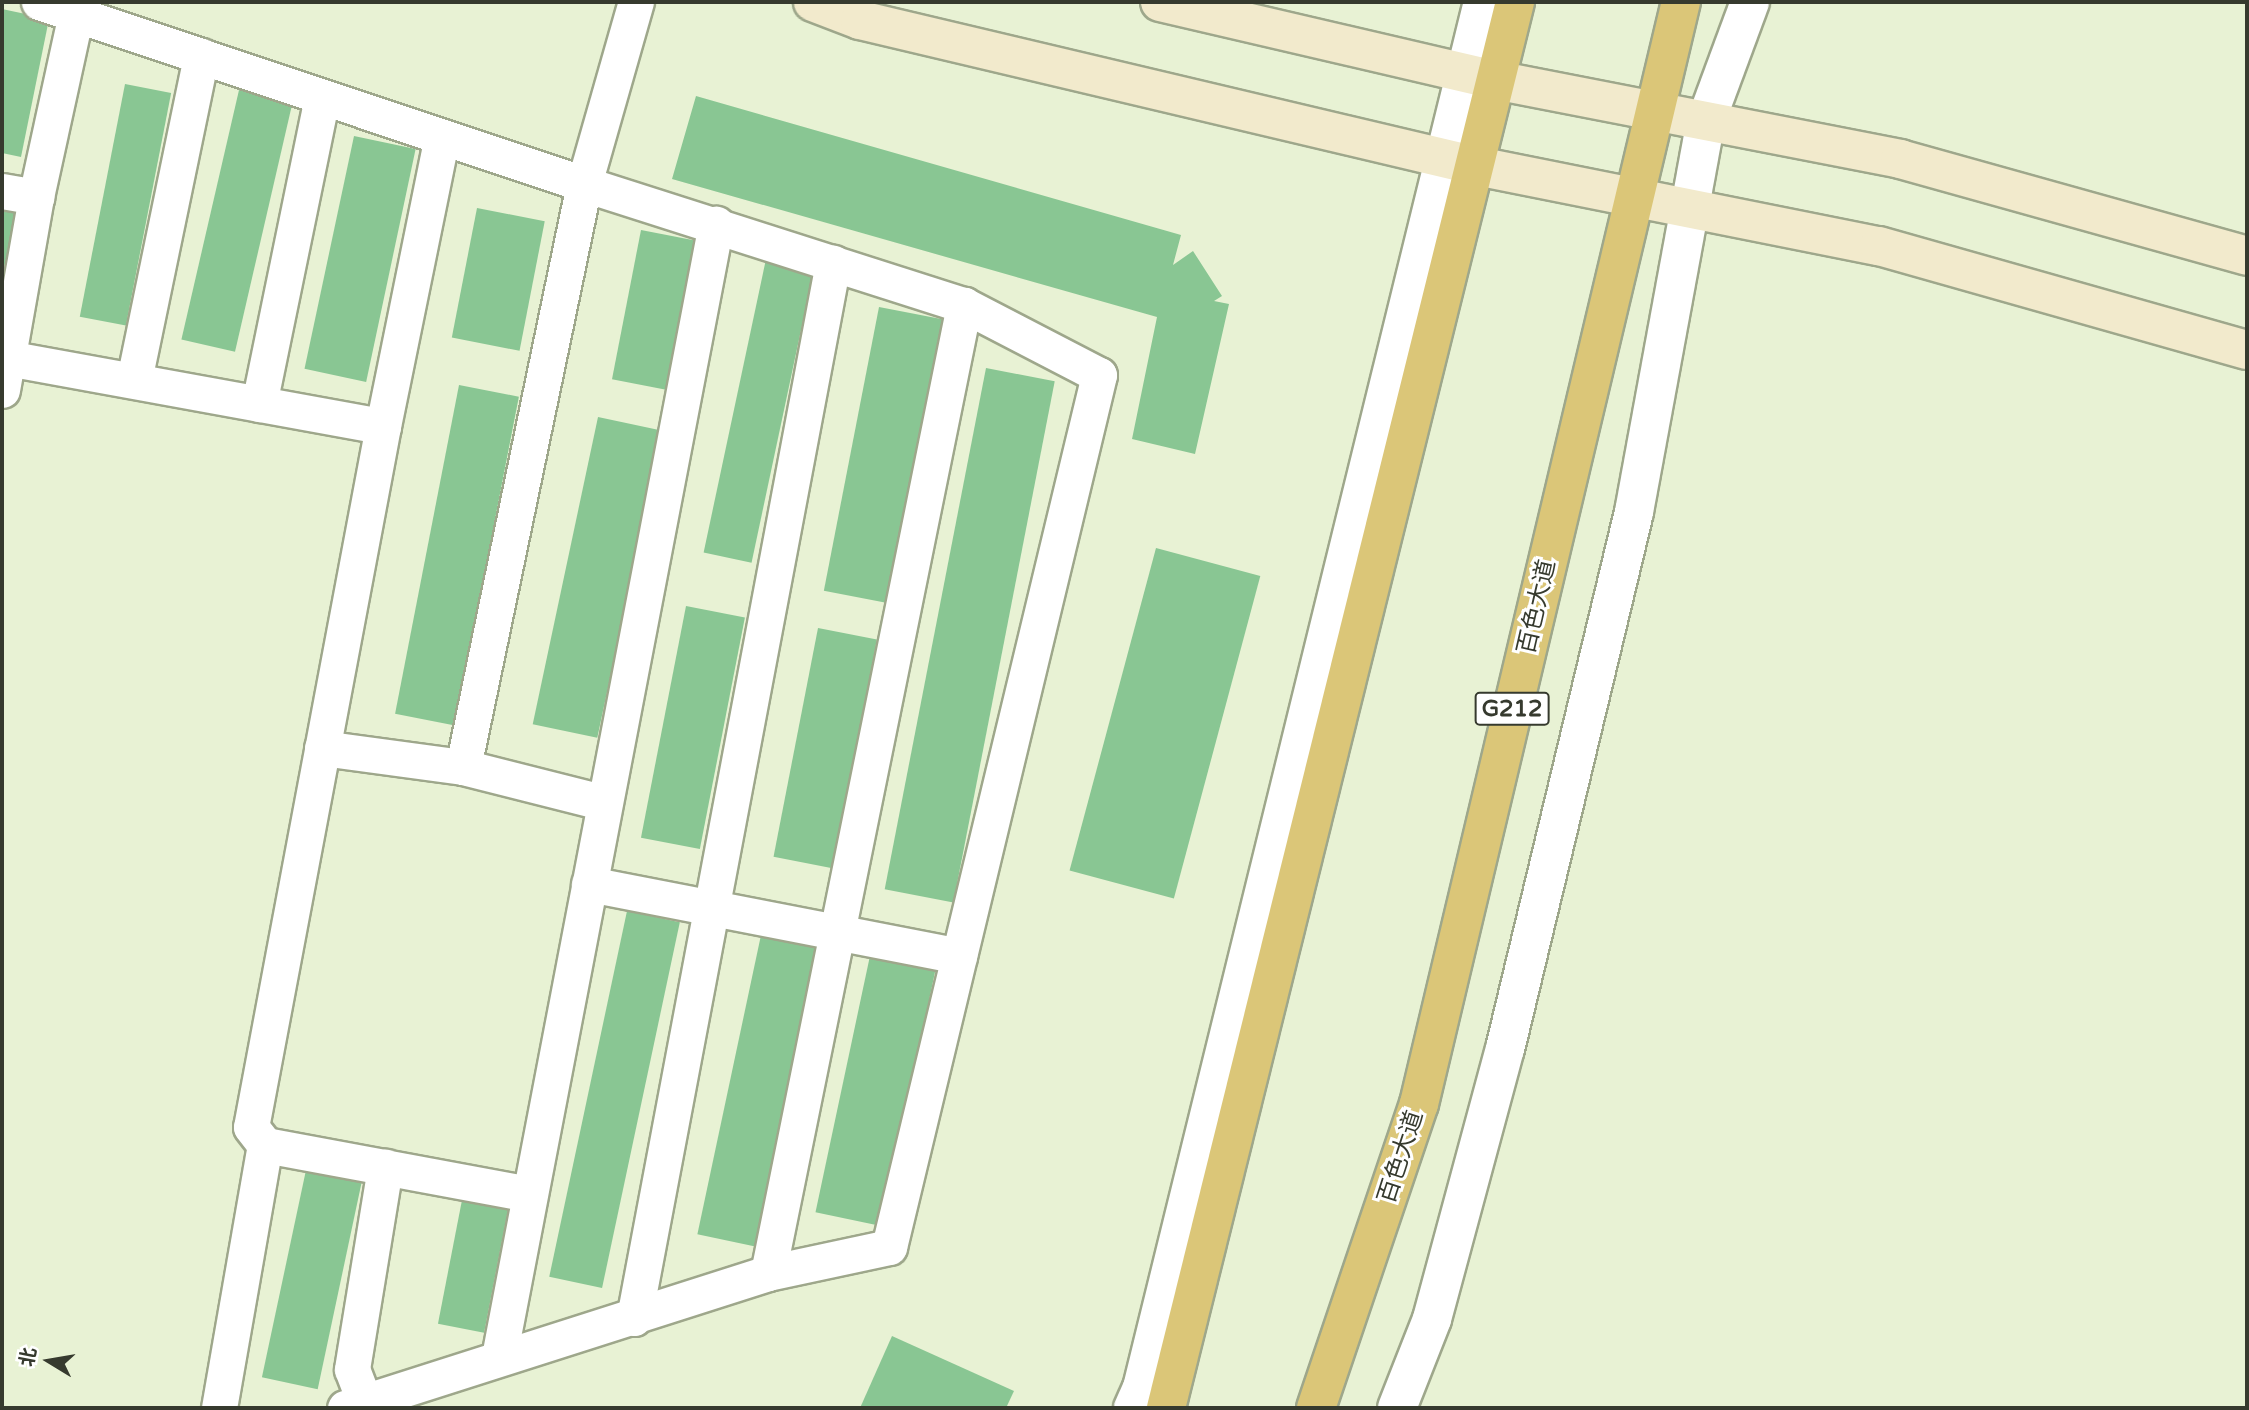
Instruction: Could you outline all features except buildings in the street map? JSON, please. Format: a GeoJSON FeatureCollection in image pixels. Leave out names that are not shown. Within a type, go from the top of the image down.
{"type":"FeatureCollection","features":[{"type":"Feature","properties":{"kind":"highway"},"geometry":{"type":"LineString","coordinates":[[1166,1408],[1460,161],[1481,77],[1515,2]]}},
{"type":"Feature","properties":{"kind":"highway","name":"百色大道"},"geometry":{"type":"LineString","coordinates":[[1316,1408],[1419,1104],[1681,2]]}},
{"type":"Feature","properties":{"kind":"main road"},"geometry":{"type":"LineString","coordinates":[[813,2],[860,20],[1460,161],[1879,246],[2247,350]]}},
{"type":"Feature","properties":{"kind":"main road"},"geometry":{"type":"LineString","coordinates":[[1160,2],[1481,77],[1900,159],[2247,256]]}},
{"type":"Feature","properties":{"kind":"street"},"geometry":{"type":"LineString","coordinates":[[39,2],[584,184],[964,305],[1099,375],[889,1247],[768,1273],[634,1318],[499,1357],[355,1406],[352,1369],[386,1167]]}},
{"type":"Feature","properties":{"kind":"street"},"geometry":{"type":"LineString","coordinates":[[463,767],[584,184],[636,2]]}},
{"type":"Feature","properties":{"kind":"street"},"geometry":{"type":"LineString","coordinates":[[1481,77],[1483,2]]}},
{"type":"Feature","properties":{"kind":"street"},"geometry":{"type":"LineString","coordinates":[[1397,1408],[1432,1319],[1505,1049],[1634,512],[1706,121],[1750,2]]}},
{"type":"Feature","properties":{"kind":"street"},"geometry":{"type":"LineString","coordinates":[[76,14],[36,197],[5,374],[134,380],[383,426]]}},
{"type":"Feature","properties":{"kind":"street"},"geometry":{"type":"LineString","coordinates":[[134,380],[201,56]]}},
{"type":"Feature","properties":{"kind":"street"},"geometry":{"type":"LineString","coordinates":[[260,404],[322,96]]}},
{"type":"Feature","properties":{"kind":"street"},"geometry":{"type":"LineString","coordinates":[[442,136],[383,426],[251,1128],[265,1145],[530,1194]]}},
{"type":"Feature","properties":{"kind":"street"},"geometry":{"type":"LineString","coordinates":[[1133,1408],[1460,161]]}},
{"type":"Feature","properties":{"kind":"street"},"geometry":{"type":"LineString","coordinates":[[2,191],[36,197]]}},
{"type":"Feature","properties":{"kind":"street"},"geometry":{"type":"LineString","coordinates":[[499,1357],[716,224]]}},
{"type":"Feature","properties":{"kind":"street"},"geometry":{"type":"LineString","coordinates":[[634,1318],[833,263]]}},
{"type":"Feature","properties":{"kind":"street"},"geometry":{"type":"LineString","coordinates":[[768,1273],[964,305]]}},
{"type":"Feature","properties":{"kind":"street"},"geometry":{"type":"LineString","coordinates":[[322,748],[463,767],[605,803]]}},
{"type":"Feature","properties":{"kind":"street"},"geometry":{"type":"LineString","coordinates":[[589,884],[712,905],[959,956]]}},
{"type":"Feature","properties":{"kind":"street"},"geometry":{"type":"LineString","coordinates":[[219,1408],[265,1145]]}}]}
